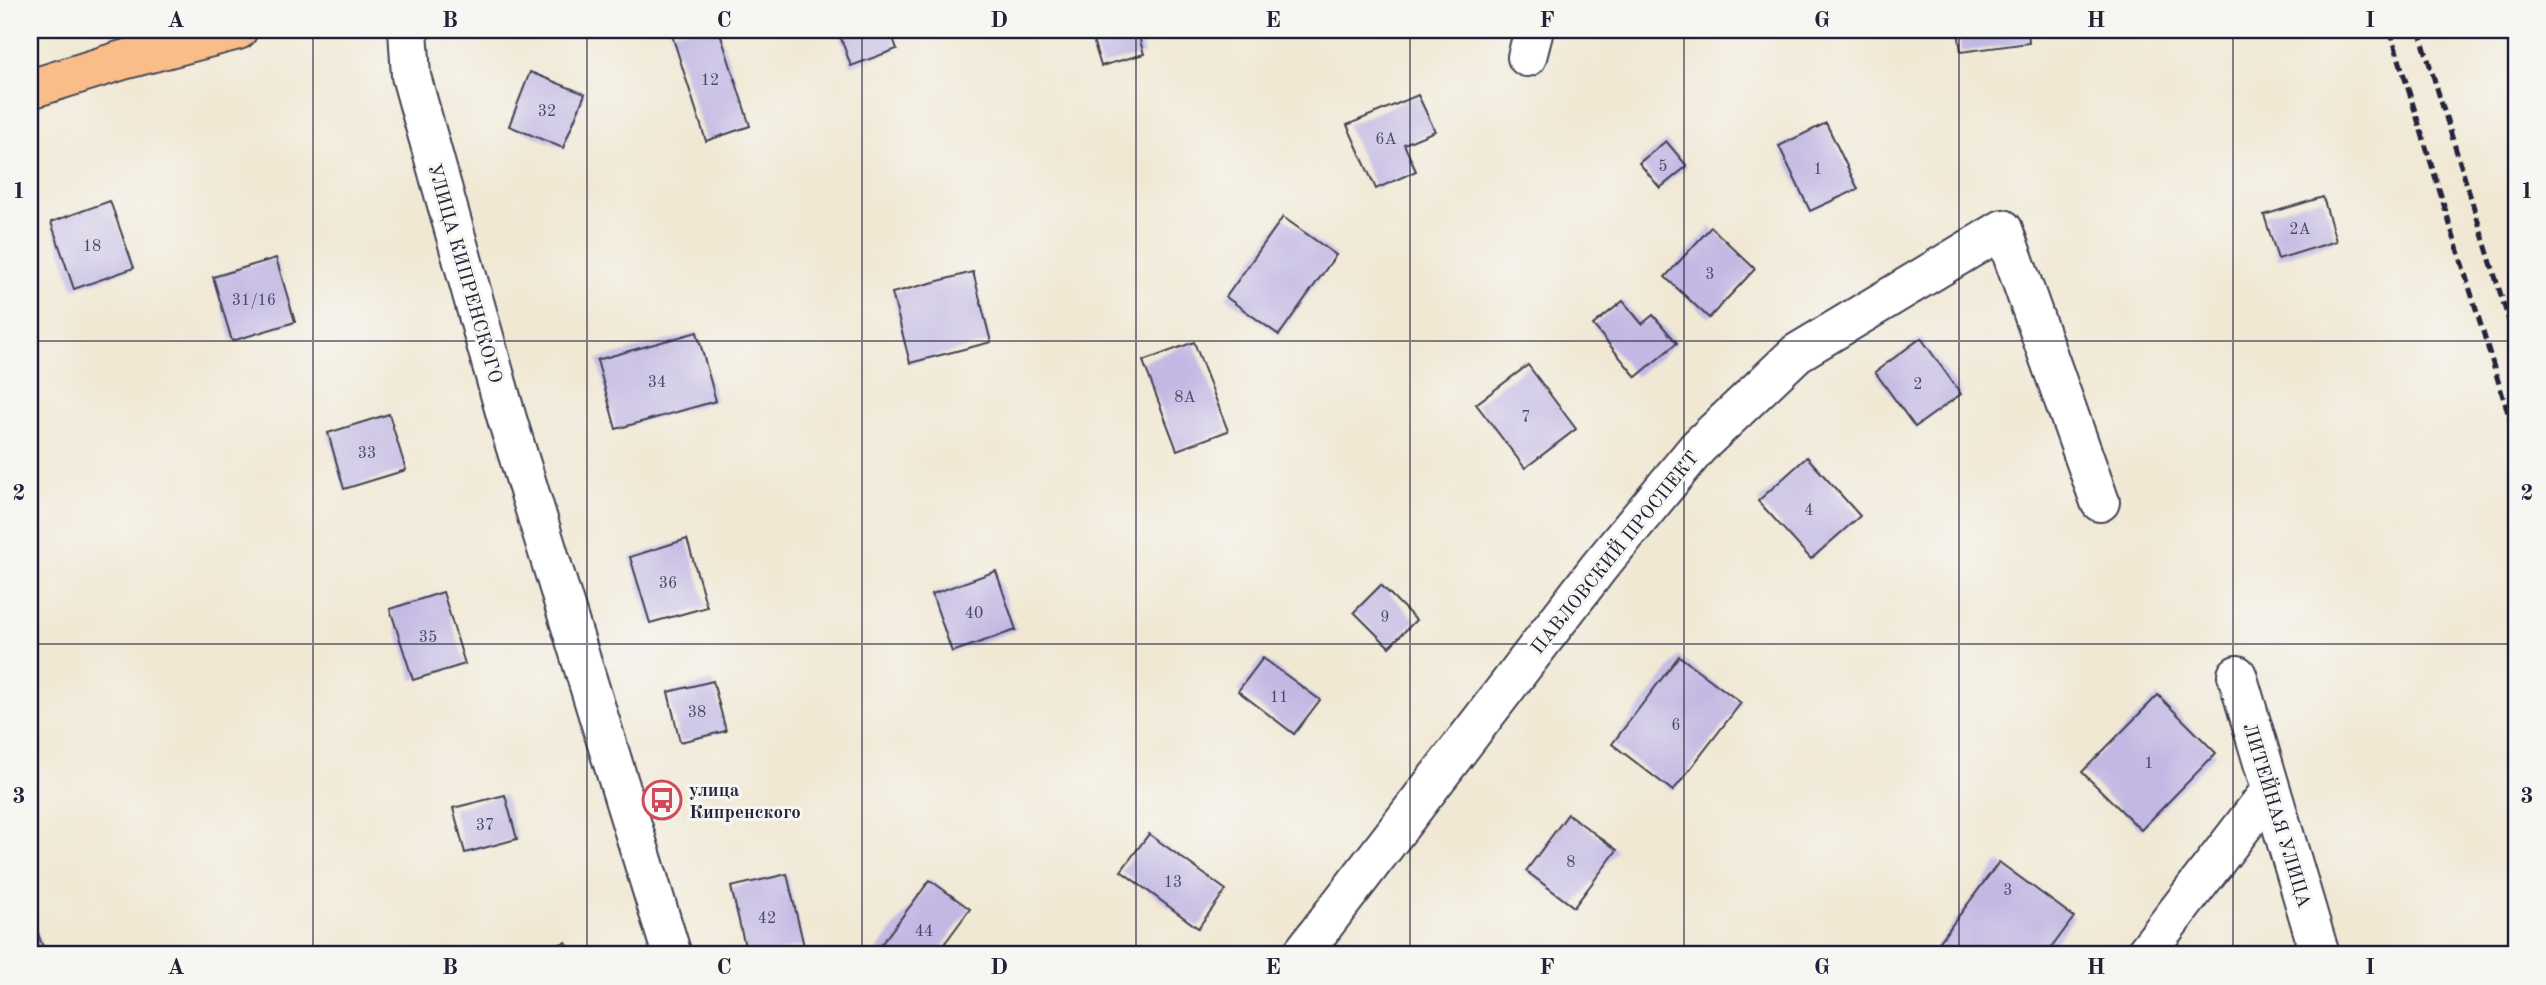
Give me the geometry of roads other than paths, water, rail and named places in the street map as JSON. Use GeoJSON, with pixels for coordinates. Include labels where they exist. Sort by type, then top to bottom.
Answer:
{"type":"FeatureCollection","features":[{"type":"Feature","properties":{"kind":"main road"},"geometry":{"type":"LineString","coordinates":[[30,89],[123,60],[238,30]]}},
{"type":"Feature","properties":{"kind":"street","name":"УЛИЦА КИПРЕНСКОГО"},"geometry":{"type":"LineString","coordinates":[[408,30],[411,76],[503,406],[672,955]]}},
{"type":"Feature","properties":{"kind":"street","name":"ПАВЛОВСКИЙ ПРОСПЕКТ"},"geometry":{"type":"LineString","coordinates":[[1301,955],[1599,567],[1698,447],[1797,353],[2003,229],[2099,502]]}},
{"type":"Feature","properties":{"kind":"street","name":"ЛИТЕЙНАЯ УЛИЦА"},"geometry":{"type":"LineString","coordinates":[[2236,675],[2320,955]]}},
{"type":"Feature","properties":{"kind":"street"},"geometry":{"type":"LineString","coordinates":[[2144,955],[2270,791]]}},
{"type":"Feature","properties":{"kind":"railway"},"geometry":{"type":"LineString","coordinates":[[2390,30],[2516,439]]}},
{"type":"Feature","properties":{"kind":"railway"},"geometry":{"type":"LineString","coordinates":[[2419,30],[2516,344]]}},
{"type":"Feature","properties":{"kind":"place","name":"улица Кипренского"},"geometry":{"type":"Point","coordinates":[662,800]}}]}
